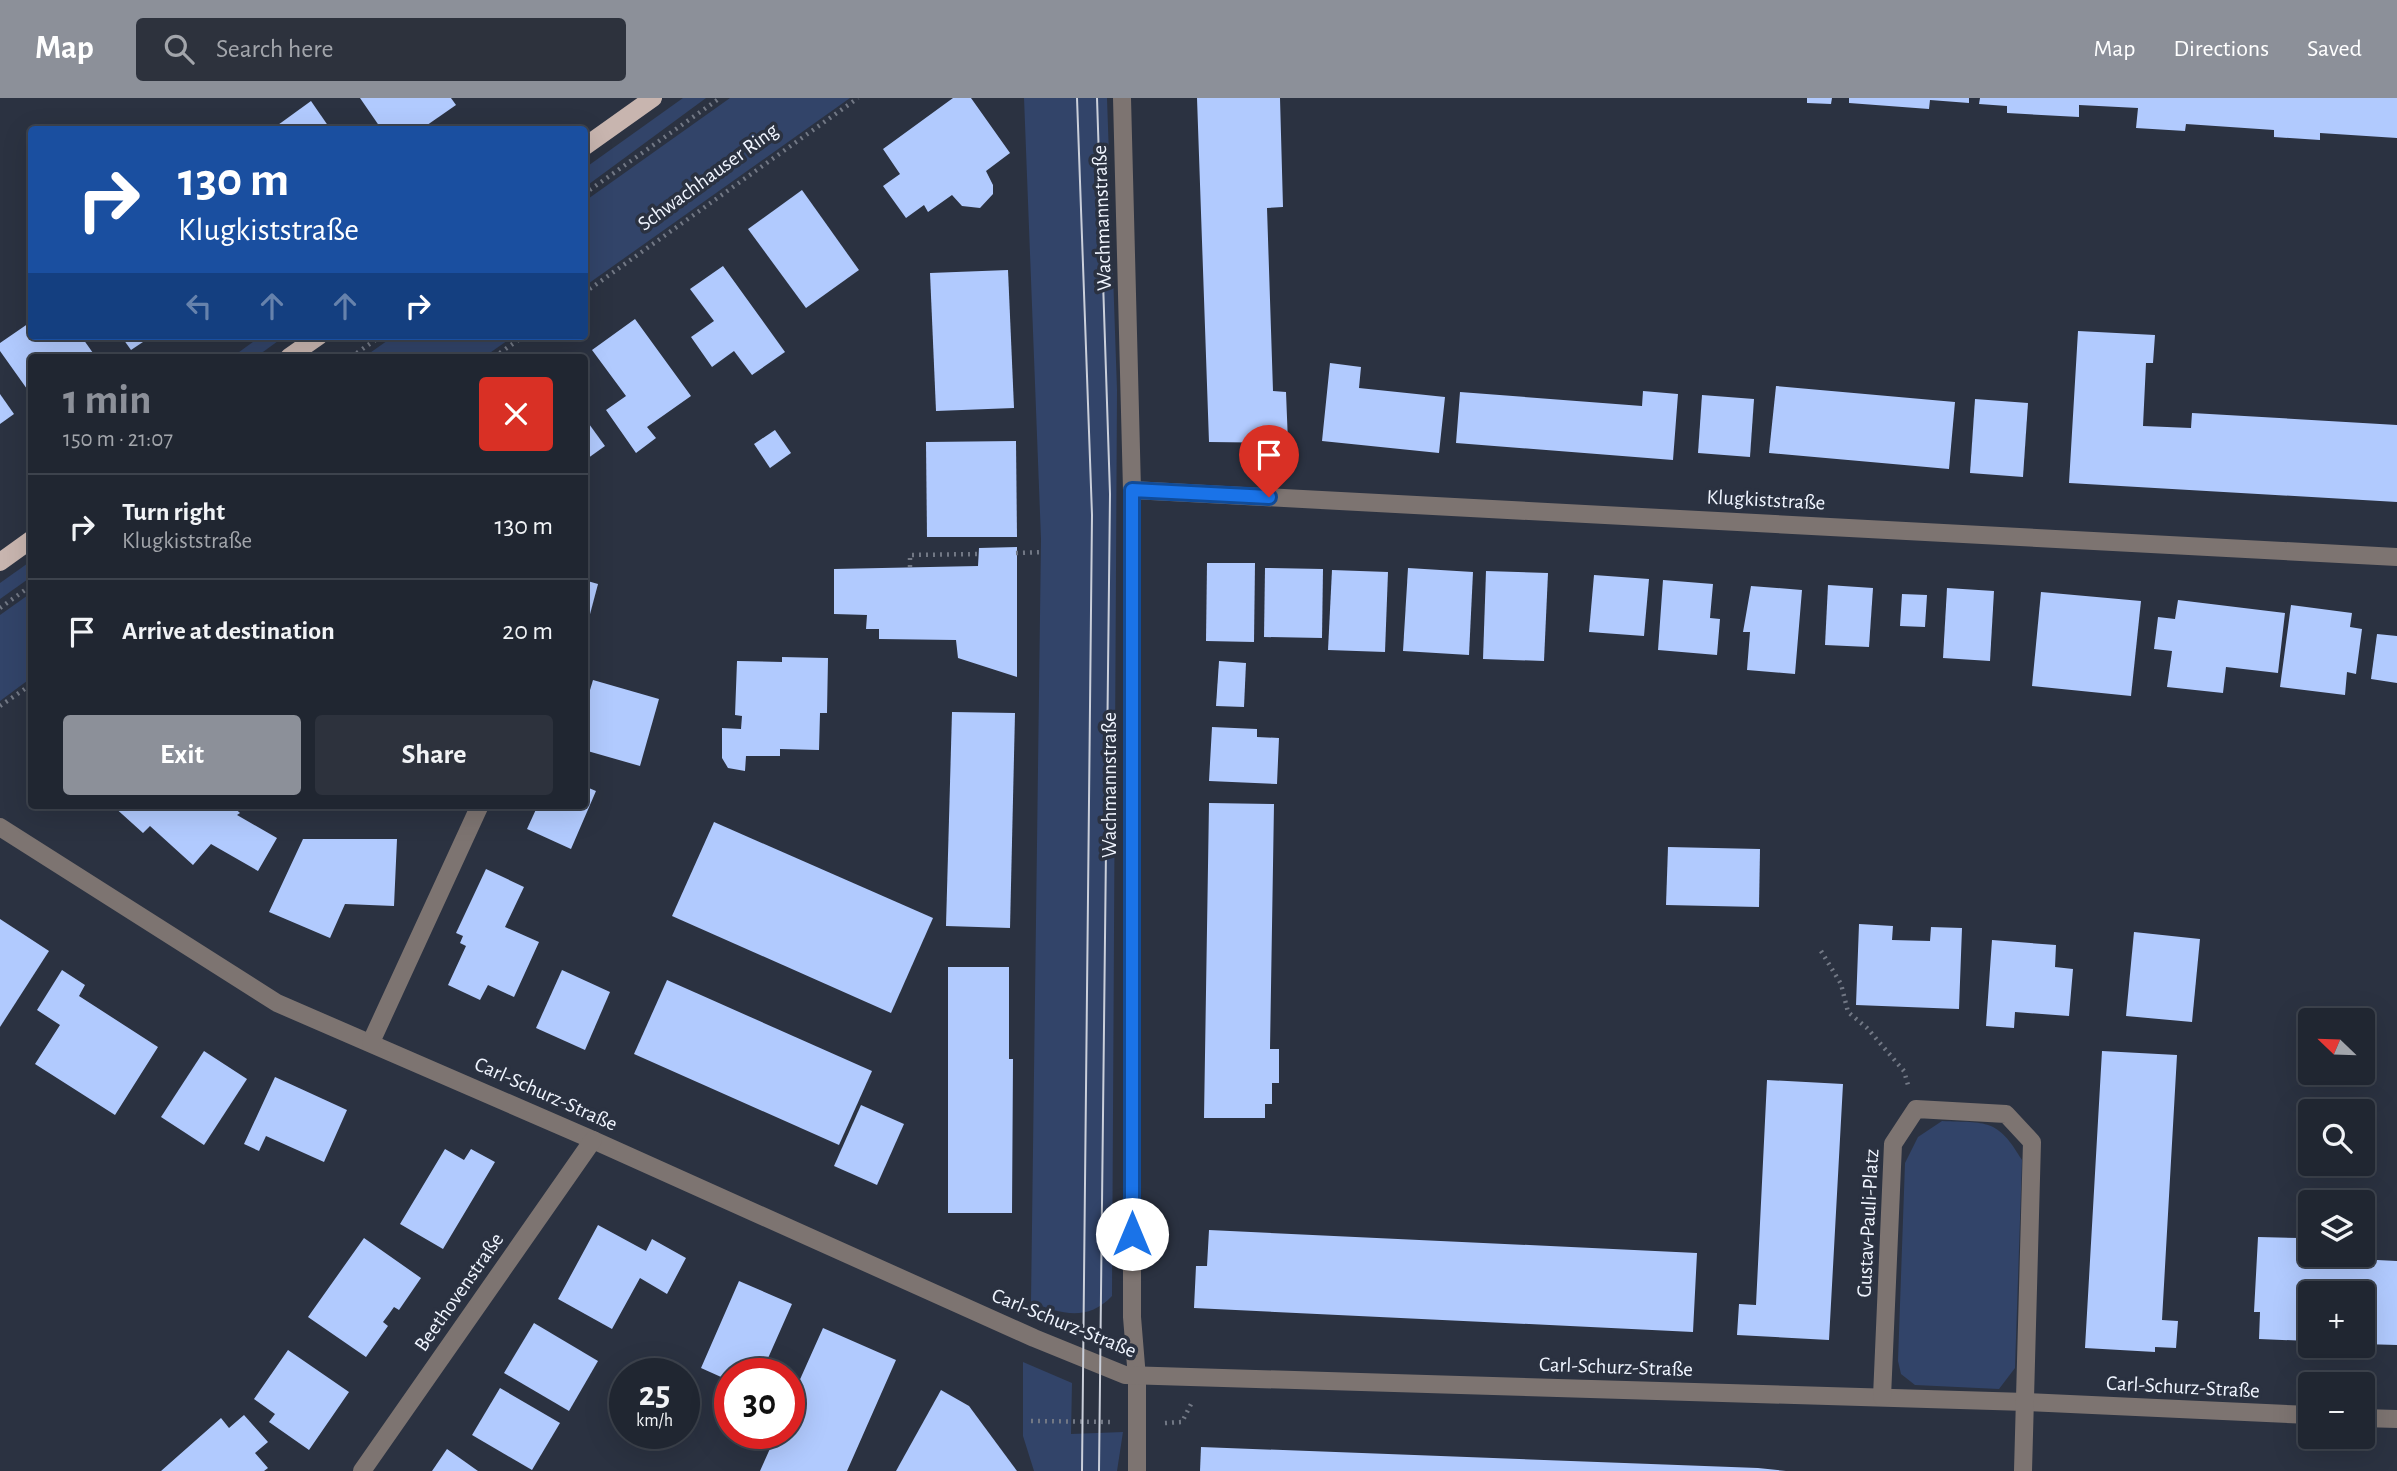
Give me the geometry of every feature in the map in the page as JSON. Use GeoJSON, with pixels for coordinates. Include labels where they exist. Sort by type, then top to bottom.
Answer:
{"type":"FeatureCollection","features":[{"type":"Feature","properties":{"kind":"main road"},"geometry":{"type":"LineString","coordinates":[[588,143],[653,98]]}},
{"type":"Feature","properties":{"kind":"main road"},"geometry":{"type":"LineString","coordinates":[[293,354],[313,340]]}},
{"type":"Feature","properties":{"kind":"main road"},"geometry":{"type":"LineString","coordinates":[[0,562],[28,542]]}},
{"type":"Feature","properties":{"kind":"street","name":"Wachmannstraße"},"geometry":{"type":"LineString","coordinates":[[1122,98],[1132,490],[1132,1317],[1137,1378],[1137,1471]]}},
{"type":"Feature","properties":{"kind":"street","name":"Klugkiststraße"},"geometry":{"type":"LineString","coordinates":[[1132,490],[2397,557]]}},
{"type":"Feature","properties":{"kind":"street"},"geometry":{"type":"LineString","coordinates":[[371,1042],[478,809]]}},
{"type":"Feature","properties":{"kind":"street","name":"Carl-Schurz-Straße"},"geometry":{"type":"LineString","coordinates":[[0,827],[277,1003],[593,1140],[1034,1338],[1137,1378],[1882,1397],[2298,1414]]}},
{"type":"Feature","properties":{"kind":"street"},"geometry":{"type":"LineString","coordinates":[[1916,1109],[2006,1114],[2032,1142],[2024,1471]]}},
{"type":"Feature","properties":{"kind":"street","name":"Gustav-Pauli-Platz"},"geometry":{"type":"LineString","coordinates":[[1882,1397],[1893,1144],[1916,1109]]}},
{"type":"Feature","properties":{"kind":"street","name":"Beethovenstraße"},"geometry":{"type":"LineString","coordinates":[[362,1471],[593,1140]]}},
{"type":"Feature","properties":{"kind":"street"},"geometry":{"type":"LineString","coordinates":[[2375,1418],[2397,1419]]}},
{"type":"Feature","properties":{"kind":"path"},"geometry":{"type":"LineString","coordinates":[[588,191],[720,98]]}},
{"type":"Feature","properties":{"kind":"path","name":"Schwachhauser Ring"},"geometry":{"type":"LineString","coordinates":[[588,290],[858,98]]}},
{"type":"Feature","properties":{"kind":"path"},"geometry":{"type":"LineString","coordinates":[[355,354],[375,340]]}},
{"type":"Feature","properties":{"kind":"path"},"geometry":{"type":"LineString","coordinates":[[498,354],[518,340]]}},
{"type":"Feature","properties":{"kind":"path"},"geometry":{"type":"LineString","coordinates":[[1016,553],[1043,552]]}},
{"type":"Feature","properties":{"kind":"path"},"geometry":{"type":"LineString","coordinates":[[910,567],[910,555],[979,554]]}},
{"type":"Feature","properties":{"kind":"path"},"geometry":{"type":"LineString","coordinates":[[0,608],[28,588]]}},
{"type":"Feature","properties":{"kind":"path"},"geometry":{"type":"LineString","coordinates":[[0,706],[28,687]]}},
{"type":"Feature","properties":{"kind":"path"},"geometry":{"type":"LineString","coordinates":[[1821,951],[1841,984],[1848,1012],[1867,1028],[1904,1071],[1916,1109]]}},
{"type":"Feature","properties":{"kind":"shaded area"},"geometry":{"type":"Polygon","coordinates":[[[683,98],[706,98],[588,185],[588,166],[683,98]]]}},
{"type":"Feature","properties":{"kind":"shaded area"},"geometry":{"type":"Polygon","coordinates":[[[730,98],[850,98],[588,284],[588,199],[730,98]]]}},
{"type":"Feature","properties":{"kind":"shaded area"},"geometry":{"type":"Polygon","coordinates":[[[1024,98],[1107,98],[1117,390],[1112,1296],[1093,1310],[1073,1313],[1053,1310],[1031,1302],[1041,539],[1024,98]]]}},
{"type":"Feature","properties":{"kind":"shaded area"},"geometry":{"type":"Polygon","coordinates":[[[256,340],[279,340],[260,354],[236,354],[256,340]]]}},
{"type":"Feature","properties":{"kind":"shaded area"},"geometry":{"type":"Polygon","coordinates":[[[388,340],[508,340],[488,354],[368,354],[388,340]]]}},
{"type":"Feature","properties":{"kind":"shaded area"},"geometry":{"type":"Polygon","coordinates":[[[28,563],[28,579],[0,599],[0,583],[28,563]]]}},
{"type":"Feature","properties":{"kind":"shaded area"},"geometry":{"type":"Polygon","coordinates":[[[28,595],[28,680],[0,701],[0,615],[28,595]]]}},
{"type":"Feature","properties":{"kind":"shaded area"},"geometry":{"type":"Polygon","coordinates":[[[1942,1121],[1990,1126],[2005,1136],[2022,1160],[2015,1368],[1999,1389],[1915,1385],[1901,1374],[1898,1361],[1905,1163],[1918,1137],[1942,1121]]]}},
{"type":"Feature","properties":{"kind":"shaded area"},"geometry":{"type":"Polygon","coordinates":[[[1023,1362],[1072,1383],[1071,1434],[1123,1432],[1117,1471],[1034,1471],[1023,1436],[1023,1362]]]}},
{"type":"Feature","properties":{"kind":"building"},"geometry":{"type":"Polygon","coordinates":[[[360,98],[451,98],[456,105],[426,126],[379,126],[360,98]]]}},
{"type":"Feature","properties":{"kind":"building"},"geometry":{"type":"Polygon","coordinates":[[[953,98],[971,98],[1010,153],[986,171],[993,185],[993,194],[980,208],[962,206],[952,195],[928,212],[924,205],[906,218],[883,186],[900,174],[883,149],[953,98]]]}},
{"type":"Feature","properties":{"kind":"building"},"geometry":{"type":"Polygon","coordinates":[[[1197,98],[1280,98],[1283,207],[1267,208],[1273,391],[1286,392],[1288,443],[1209,442],[1197,98]]]}},
{"type":"Feature","properties":{"kind":"building"},"geometry":{"type":"Polygon","coordinates":[[[1807,98],[1832,98],[1831,104],[1807,103],[1807,98]]]}},
{"type":"Feature","properties":{"kind":"building"},"geometry":{"type":"Polygon","coordinates":[[[1849,98],[1969,98],[1969,103],[1930,100],[1929,109],[1849,103],[1849,98]]]}},
{"type":"Feature","properties":{"kind":"building"},"geometry":{"type":"Polygon","coordinates":[[[1980,98],[2397,98],[2397,138],[2320,133],[2320,140],[2274,137],[2274,130],[2186,124],[2185,131],[2136,128],[2138,108],[2079,105],[2079,117],[2007,113],[2007,106],[1979,104],[1980,98]]]}},
{"type":"Feature","properties":{"kind":"building"},"geometry":{"type":"Polygon","coordinates":[[[311,101],[328,126],[277,126],[311,101]]]}},
{"type":"Feature","properties":{"kind":"building"},"geometry":{"type":"Polygon","coordinates":[[[802,190],[859,270],[806,308],[748,229],[802,190]]]}},
{"type":"Feature","properties":{"kind":"building"},"geometry":{"type":"Polygon","coordinates":[[[723,266],[785,352],[752,375],[734,351],[712,367],[691,337],[714,321],[690,289],[723,266]]]}},
{"type":"Feature","properties":{"kind":"building"},"geometry":{"type":"Polygon","coordinates":[[[1008,270],[1014,408],[936,411],[930,273],[1008,270]]]}},
{"type":"Feature","properties":{"kind":"building"},"geometry":{"type":"Polygon","coordinates":[[[635,319],[691,396],[647,427],[656,438],[636,453],[606,410],[626,396],[592,350],[635,319]]]}},
{"type":"Feature","properties":{"kind":"building"},"geometry":{"type":"Polygon","coordinates":[[[28,324],[28,340],[84,340],[93,353],[28,354],[28,390],[0,351],[0,343],[28,324]]]}},
{"type":"Feature","properties":{"kind":"building"},"geometry":{"type":"Polygon","coordinates":[[[2078,331],[2155,335],[2153,363],[2146,363],[2143,426],[2191,428],[2192,413],[2397,425],[2397,502],[2069,483],[2078,331]]]}},
{"type":"Feature","properties":{"kind":"building"},"geometry":{"type":"Polygon","coordinates":[[[124,340],[146,340],[131,350],[124,340]]]}},
{"type":"Feature","properties":{"kind":"building"},"geometry":{"type":"Polygon","coordinates":[[[1330,363],[1361,367],[1359,388],[1445,397],[1439,453],[1322,441],[1330,363]]]}},
{"type":"Feature","properties":{"kind":"building"},"geometry":{"type":"Polygon","coordinates":[[[1776,386],[1955,402],[1949,469],[1769,453],[1776,386]]]}},
{"type":"Feature","properties":{"kind":"building"},"geometry":{"type":"Polygon","coordinates":[[[1643,391],[1678,394],[1673,460],[1456,443],[1460,392],[1642,406],[1643,391]]]}},
{"type":"Feature","properties":{"kind":"building"},"geometry":{"type":"Polygon","coordinates":[[[0,394],[14,414],[0,424],[0,394]]]}},
{"type":"Feature","properties":{"kind":"building"},"geometry":{"type":"Polygon","coordinates":[[[1702,395],[1754,399],[1750,457],[1698,453],[1702,395]]]}},
{"type":"Feature","properties":{"kind":"building"},"geometry":{"type":"Polygon","coordinates":[[[1975,399],[2028,403],[2023,477],[1970,473],[1975,399]]]}},
{"type":"Feature","properties":{"kind":"building"},"geometry":{"type":"Polygon","coordinates":[[[588,423],[605,446],[588,458],[588,423]]]}},
{"type":"Feature","properties":{"kind":"building"},"geometry":{"type":"Polygon","coordinates":[[[775,430],[791,453],[770,468],[754,444],[775,430]]]}},
{"type":"Feature","properties":{"kind":"building"},"geometry":{"type":"Polygon","coordinates":[[[1016,441],[1017,537],[927,537],[926,442],[1016,441]]]}},
{"type":"Feature","properties":{"kind":"building"},"geometry":{"type":"Polygon","coordinates":[[[1017,547],[1017,677],[958,658],[956,640],[879,639],[879,629],[866,629],[867,615],[834,614],[834,569],[978,566],[979,548],[1017,547]]]}},
{"type":"Feature","properties":{"kind":"building"},"geometry":{"type":"Polygon","coordinates":[[[1207,563],[1255,563],[1254,642],[1206,641],[1207,563]]]}},
{"type":"Feature","properties":{"kind":"building"},"geometry":{"type":"Polygon","coordinates":[[[1265,568],[1323,569],[1322,638],[1264,637],[1265,568]]]}},
{"type":"Feature","properties":{"kind":"building"},"geometry":{"type":"Polygon","coordinates":[[[1408,568],[1473,572],[1469,655],[1403,651],[1408,568]]]}},
{"type":"Feature","properties":{"kind":"building"},"geometry":{"type":"Polygon","coordinates":[[[1332,570],[1388,572],[1385,652],[1328,650],[1332,570]]]}},
{"type":"Feature","properties":{"kind":"building"},"geometry":{"type":"Polygon","coordinates":[[[1486,571],[1548,573],[1544,661],[1483,659],[1486,571]]]}},
{"type":"Feature","properties":{"kind":"building"},"geometry":{"type":"Polygon","coordinates":[[[1594,575],[1649,579],[1644,636],[1589,632],[1594,575]]]}},
{"type":"Feature","properties":{"kind":"building"},"geometry":{"type":"Polygon","coordinates":[[[1663,580],[1713,584],[1710,618],[1720,619],[1717,655],[1658,650],[1663,580]]]}},
{"type":"Feature","properties":{"kind":"building"},"geometry":{"type":"Polygon","coordinates":[[[588,581],[598,584],[588,622],[588,581]]]}},
{"type":"Feature","properties":{"kind":"building"},"geometry":{"type":"Polygon","coordinates":[[[1828,585],[1873,588],[1869,647],[1825,645],[1828,585]]]}},
{"type":"Feature","properties":{"kind":"building"},"geometry":{"type":"Polygon","coordinates":[[[1751,586],[1802,590],[1795,674],[1747,670],[1750,632],[1743,632],[1751,586]]]}},
{"type":"Feature","properties":{"kind":"building"},"geometry":{"type":"Polygon","coordinates":[[[1947,588],[1994,591],[1990,661],[1943,658],[1947,588]]]}},
{"type":"Feature","properties":{"kind":"building"},"geometry":{"type":"Polygon","coordinates":[[[2041,592],[2141,601],[2131,696],[2032,686],[2041,592]]]}},
{"type":"Feature","properties":{"kind":"building"},"geometry":{"type":"Polygon","coordinates":[[[1902,594],[1927,595],[1925,627],[1900,626],[1902,594]]]}},
{"type":"Feature","properties":{"kind":"building"},"geometry":{"type":"Polygon","coordinates":[[[2178,600],[2285,613],[2278,673],[2226,667],[2223,693],[2167,687],[2172,651],[2154,649],[2158,617],[2175,619],[2178,600]]]}},
{"type":"Feature","properties":{"kind":"building"},"geometry":{"type":"Polygon","coordinates":[[[2291,605],[2352,613],[2350,627],[2362,629],[2356,674],[2347,672],[2345,695],[2280,687],[2291,605]]]}},
{"type":"Feature","properties":{"kind":"building"},"geometry":{"type":"Polygon","coordinates":[[[2377,634],[2397,636],[2397,683],[2371,679],[2377,634]]]}},
{"type":"Feature","properties":{"kind":"building"},"geometry":{"type":"Polygon","coordinates":[[[782,657],[828,658],[827,713],[820,713],[819,750],[780,749],[780,756],[746,756],[745,771],[728,768],[722,758],[722,728],[741,729],[742,716],[735,715],[737,661],[782,662],[782,657]]]}},
{"type":"Feature","properties":{"kind":"building"},"geometry":{"type":"Polygon","coordinates":[[[1219,661],[1246,663],[1244,707],[1216,706],[1219,661]]]}},
{"type":"Feature","properties":{"kind":"building"},"geometry":{"type":"Polygon","coordinates":[[[593,680],[659,699],[640,766],[588,751],[588,697],[593,680]]]}},
{"type":"Feature","properties":{"kind":"building"},"geometry":{"type":"Polygon","coordinates":[[[952,712],[1015,713],[1010,928],[946,926],[952,712]]]}},
{"type":"Feature","properties":{"kind":"building"},"geometry":{"type":"Polygon","coordinates":[[[1212,727],[1257,729],[1257,737],[1279,738],[1277,784],[1209,781],[1212,727]]]}},
{"type":"Feature","properties":{"kind":"building"},"geometry":{"type":"Polygon","coordinates":[[[588,788],[596,791],[571,849],[527,829],[536,809],[588,809],[588,788]]]}},
{"type":"Feature","properties":{"kind":"building"},"geometry":{"type":"Polygon","coordinates":[[[1209,803],[1274,804],[1270,1049],[1279,1049],[1279,1083],[1272,1083],[1272,1104],[1265,1104],[1265,1118],[1204,1118],[1209,803]]]}},
{"type":"Feature","properties":{"kind":"building"},"geometry":{"type":"Polygon","coordinates":[[[116,809],[236,809],[240,813],[237,815],[277,838],[258,871],[211,844],[193,865],[150,826],[143,833],[116,809]]]}},
{"type":"Feature","properties":{"kind":"building"},"geometry":{"type":"Polygon","coordinates":[[[714,822],[933,918],[891,1013],[672,916],[714,822]]]}},
{"type":"Feature","properties":{"kind":"building"},"geometry":{"type":"Polygon","coordinates":[[[303,839],[397,839],[394,906],[345,904],[330,938],[269,912],[303,839]]]}},
{"type":"Feature","properties":{"kind":"building"},"geometry":{"type":"Polygon","coordinates":[[[1668,847],[1760,849],[1759,907],[1666,905],[1668,847]]]}},
{"type":"Feature","properties":{"kind":"building"},"geometry":{"type":"Polygon","coordinates":[[[486,869],[524,887],[505,927],[539,942],[514,997],[488,985],[480,1000],[448,985],[466,946],[460,943],[463,936],[456,933],[486,869]]]}},
{"type":"Feature","properties":{"kind":"building"},"geometry":{"type":"Polygon","coordinates":[[[0,919],[49,951],[0,1027],[0,919]]]}},
{"type":"Feature","properties":{"kind":"building"},"geometry":{"type":"Polygon","coordinates":[[[1859,924],[1893,926],[1892,940],[1930,941],[1931,927],[1962,928],[1959,1009],[1856,1005],[1859,924]]]}},
{"type":"Feature","properties":{"kind":"building"},"geometry":{"type":"Polygon","coordinates":[[[2134,932],[2200,939],[2192,1022],[2126,1016],[2134,932]]]}},
{"type":"Feature","properties":{"kind":"building"},"geometry":{"type":"Polygon","coordinates":[[[1992,940],[2056,945],[2055,967],[2073,969],[2069,1016],[2015,1012],[2014,1028],[1986,1026],[1992,940]]]}},
{"type":"Feature","properties":{"kind":"building"},"geometry":{"type":"Polygon","coordinates":[[[948,967],[1009,967],[1009,1059],[1013,1059],[1012,1213],[948,1213],[948,967]]]}},
{"type":"Feature","properties":{"kind":"building"},"geometry":{"type":"Polygon","coordinates":[[[62,970],[85,985],[79,996],[158,1047],[115,1115],[35,1064],[60,1025],[37,1010],[62,970]]]}},
{"type":"Feature","properties":{"kind":"building"},"geometry":{"type":"Polygon","coordinates":[[[562,970],[610,992],[585,1050],[536,1028],[562,970]]]}},
{"type":"Feature","properties":{"kind":"building"},"geometry":{"type":"Polygon","coordinates":[[[667,980],[872,1071],[839,1145],[634,1054],[667,980]]]}},
{"type":"Feature","properties":{"kind":"building"},"geometry":{"type":"Polygon","coordinates":[[[204,1051],[247,1079],[204,1145],[161,1117],[204,1051]]]}},
{"type":"Feature","properties":{"kind":"building"},"geometry":{"type":"Polygon","coordinates":[[[2102,1051],[2177,1055],[2162,1320],[2178,1321],[2176,1348],[2155,1347],[2155,1352],[2085,1348],[2102,1051]]]}},
{"type":"Feature","properties":{"kind":"building"},"geometry":{"type":"Polygon","coordinates":[[[275,1077],[347,1110],[324,1162],[266,1136],[259,1151],[244,1144],[275,1077]]]}},
{"type":"Feature","properties":{"kind":"building"},"geometry":{"type":"Polygon","coordinates":[[[1767,1080],[1843,1084],[1829,1340],[1737,1335],[1739,1304],[1756,1305],[1767,1080]]]}},
{"type":"Feature","properties":{"kind":"building"},"geometry":{"type":"Polygon","coordinates":[[[861,1105],[904,1124],[877,1185],[834,1166],[861,1105]]]}},
{"type":"Feature","properties":{"kind":"building"},"geometry":{"type":"Polygon","coordinates":[[[445,1149],[464,1160],[471,1149],[495,1162],[443,1249],[400,1224],[445,1149]]]}},
{"type":"Feature","properties":{"kind":"building"},"geometry":{"type":"Polygon","coordinates":[[[598,1225],[646,1251],[652,1239],[686,1258],[667,1294],[640,1278],[612,1329],[558,1299],[598,1225]]]}},
{"type":"Feature","properties":{"kind":"building"},"geometry":{"type":"Polygon","coordinates":[[[1209,1230],[1697,1253],[1693,1332],[1194,1308],[1196,1266],[1207,1266],[1209,1230]]]}},
{"type":"Feature","properties":{"kind":"building"},"geometry":{"type":"Polygon","coordinates":[[[2258,1237],[2298,1238],[2298,1267],[2375,1267],[2375,1260],[2397,1261],[2397,1345],[2375,1344],[2375,1281],[2298,1281],[2298,1341],[2259,1339],[2260,1312],[2254,1312],[2258,1237]]]}},
{"type":"Feature","properties":{"kind":"building"},"geometry":{"type":"Polygon","coordinates":[[[364,1238],[421,1278],[399,1310],[394,1307],[383,1322],[388,1326],[366,1357],[308,1317],[364,1238]]]}},
{"type":"Feature","properties":{"kind":"building"},"geometry":{"type":"Polygon","coordinates":[[[739,1281],[792,1304],[768,1358],[714,1358],[714,1374],[701,1368],[739,1281]]]}},
{"type":"Feature","properties":{"kind":"building"},"geometry":{"type":"Polygon","coordinates":[[[534,1323],[598,1361],[569,1411],[504,1373],[534,1323]]]}},
{"type":"Feature","properties":{"kind":"building"},"geometry":{"type":"Polygon","coordinates":[[[823,1328],[896,1360],[847,1471],[760,1471],[770,1449],[805,1449],[805,1368],[823,1328]]]}},
{"type":"Feature","properties":{"kind":"building"},"geometry":{"type":"Polygon","coordinates":[[[288,1350],[349,1392],[309,1450],[269,1422],[275,1414],[254,1399],[288,1350]]]}},
{"type":"Feature","properties":{"kind":"building"},"geometry":{"type":"Polygon","coordinates":[[[500,1388],[560,1423],[532,1470],[472,1435],[500,1388]]]}},
{"type":"Feature","properties":{"kind":"building"},"geometry":{"type":"Polygon","coordinates":[[[941,1390],[969,1406],[1017,1471],[896,1471],[941,1390]]]}},
{"type":"Feature","properties":{"kind":"building"},"geometry":{"type":"Polygon","coordinates":[[[244,1415],[268,1442],[255,1453],[268,1468],[264,1471],[161,1471],[221,1418],[229,1428],[244,1415]]]}},
{"type":"Feature","properties":{"kind":"building"},"geometry":{"type":"Polygon","coordinates":[[[1201,1447],[1758,1468],[1786,1471],[1200,1471],[1201,1447]]]}},
{"type":"Feature","properties":{"kind":"building"},"geometry":{"type":"Polygon","coordinates":[[[447,1449],[478,1471],[432,1471],[447,1449]]]}},
{"type":"Feature","properties":{"kind":"tram line"},"geometry":{"type":"LineString","coordinates":[[1077,98],[1092,515],[1082,1471]]}},
{"type":"Feature","properties":{"kind":"tram line"},"geometry":{"type":"LineString","coordinates":[[1097,98],[1110,494],[1099,1471]]}},
{"type":"Feature","properties":{"kind":"route"},"geometry":{"type":"LineString","coordinates":[[1132,1234],[1132,490],[1269,497]]}}]}
